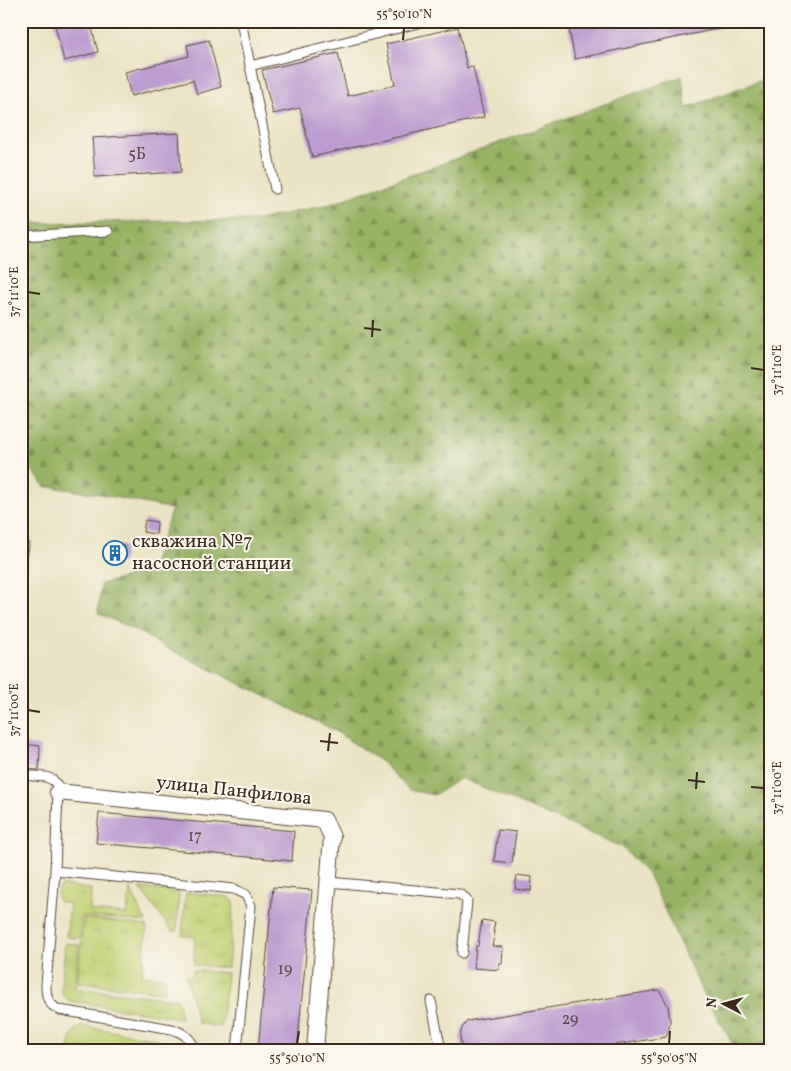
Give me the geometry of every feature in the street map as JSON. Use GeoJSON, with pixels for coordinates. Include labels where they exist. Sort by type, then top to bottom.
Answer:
{"type":"FeatureCollection","features":[{"type":"Feature","properties":{"kind":"street","name":"улица Панфилова"},"geometry":{"type":"LineString","coordinates":[[58,792],[324,820],[332,837],[316,1050]]}},
{"type":"Feature","properties":{"kind":"lane"},"geometry":{"type":"LineString","coordinates":[[241,21],[275,189]]}},
{"type":"Feature","properties":{"kind":"lane"},"geometry":{"type":"LineString","coordinates":[[250,66],[426,21]]}},
{"type":"Feature","properties":{"kind":"lane"},"geometry":{"type":"LineString","coordinates":[[21,236],[108,231]]}},
{"type":"Feature","properties":{"kind":"lane"},"geometry":{"type":"LineString","coordinates":[[21,533],[24,545],[21,571]]}},
{"type":"Feature","properties":{"kind":"lane"},"geometry":{"type":"LineString","coordinates":[[21,775],[46,777],[54,780],[58,792],[55,871],[46,985],[47,999],[54,1008],[60,1010],[172,1029],[188,1037],[196,1050]]}},
{"type":"Feature","properties":{"kind":"lane"},"geometry":{"type":"LineString","coordinates":[[55,871],[234,889],[246,896],[251,906],[237,1050]]}},
{"type":"Feature","properties":{"kind":"lane"},"geometry":{"type":"LineString","coordinates":[[329,882],[464,896],[467,901],[462,953]]}},
{"type":"Feature","properties":{"kind":"lane"},"geometry":{"type":"LineString","coordinates":[[431,1000],[441,1050]]}},
{"type":"Feature","properties":{"kind":"green space"},"geometry":{"type":"Polygon","coordinates":[[[682,76],[686,108],[770,77],[770,1043],[737,1050],[701,989],[649,876],[622,847],[461,778],[434,795],[409,790],[382,762],[332,729],[98,613],[101,584],[151,571],[172,509],[100,494],[44,486],[21,454],[21,223],[257,220],[331,204],[682,76]]]}},
{"type":"Feature","properties":{"kind":"green space"},"geometry":{"type":"Polygon","coordinates":[[[62,885],[91,889],[90,911],[127,914],[130,888],[146,922],[82,916],[80,938],[66,937],[70,904],[59,902],[58,900],[58,891],[62,885]]]}},
{"type":"Feature","properties":{"kind":"green space"},"geometry":{"type":"Polygon","coordinates":[[[140,888],[179,892],[177,931],[172,931],[140,888]]]}},
{"type":"Feature","properties":{"kind":"green space"},"geometry":{"type":"Polygon","coordinates":[[[186,892],[229,897],[234,902],[228,968],[194,965],[195,937],[182,935],[186,892]]]}},
{"type":"Feature","properties":{"kind":"green space"},"geometry":{"type":"Polygon","coordinates":[[[84,918],[147,926],[142,975],[166,978],[164,992],[77,982],[84,918]]]}},
{"type":"Feature","properties":{"kind":"green space"},"geometry":{"type":"Polygon","coordinates":[[[65,943],[79,945],[75,988],[177,999],[181,1018],[69,1001],[61,988],[65,943]]]}},
{"type":"Feature","properties":{"kind":"green space"},"geometry":{"type":"Polygon","coordinates":[[[193,970],[227,973],[221,1027],[198,1023],[186,976],[193,976],[193,970]]]}},
{"type":"Feature","properties":{"kind":"green space"},"geometry":{"type":"Polygon","coordinates":[[[82,1026],[157,1039],[163,1043],[164,1050],[69,1050],[71,1038],[78,1028],[82,1026]]]}},
{"type":"Feature","properties":{"kind":"building"},"geometry":{"type":"Polygon","coordinates":[[[54,21],[90,21],[98,52],[64,61],[54,21]]]}},
{"type":"Feature","properties":{"kind":"building"},"geometry":{"type":"Polygon","coordinates":[[[567,21],[726,21],[726,27],[575,59],[567,21]]]}},
{"type":"Feature","properties":{"kind":"building"},"geometry":{"type":"Polygon","coordinates":[[[458,27],[467,68],[473,67],[484,117],[312,157],[300,108],[273,114],[262,70],[338,53],[348,96],[395,85],[386,44],[458,27]]]}},
{"type":"Feature","properties":{"kind":"building"},"geometry":{"type":"Polygon","coordinates":[[[209,40],[221,87],[197,94],[193,80],[131,96],[125,72],[189,56],[187,45],[209,40]]]}},
{"type":"Feature","properties":{"kind":"building"},"geometry":{"type":"Polygon","coordinates":[[[179,133],[181,172],[95,177],[92,138],[179,133]]]}},
{"type":"Feature","properties":{"kind":"building"},"geometry":{"type":"Polygon","coordinates":[[[145,520],[157,522],[156,534],[143,532],[145,520]]]}},
{"type":"Feature","properties":{"kind":"building","name":"скважина №7 насосной станции"},"geometry":{"type":"Polygon","coordinates":[[[107,544],[125,546],[123,562],[105,560],[107,544]]]}},
{"type":"Feature","properties":{"kind":"building"},"geometry":{"type":"Polygon","coordinates":[[[22,744],[40,746],[39,770],[21,769],[22,744]]]}},
{"type":"Feature","properties":{"kind":"building"},"geometry":{"type":"Polygon","coordinates":[[[99,813],[294,831],[292,861],[96,843],[99,813]]]}},
{"type":"Feature","properties":{"kind":"building"},"geometry":{"type":"Polygon","coordinates":[[[498,830],[516,832],[512,863],[494,861],[498,830]]]}},
{"type":"Feature","properties":{"kind":"building"},"geometry":{"type":"Polygon","coordinates":[[[517,875],[532,877],[531,891],[515,889],[517,875]]]}},
{"type":"Feature","properties":{"kind":"building"},"geometry":{"type":"Polygon","coordinates":[[[273,887],[312,890],[297,1050],[258,1050],[273,887]]]}},
{"type":"Feature","properties":{"kind":"building"},"geometry":{"type":"Polygon","coordinates":[[[482,920],[495,922],[492,946],[503,947],[502,964],[499,963],[499,970],[474,968],[476,946],[478,946],[482,920]]]}},
{"type":"Feature","properties":{"kind":"building"},"geometry":{"type":"Polygon","coordinates":[[[659,990],[668,1006],[670,1020],[666,1037],[582,1050],[462,1050],[460,1037],[462,1028],[467,1021],[659,990]]]}},
{"type":"Feature","properties":{"kind":"place","name":"скважина №7 насосной станции"},"geometry":{"type":"Point","coordinates":[115,553]}}]}
